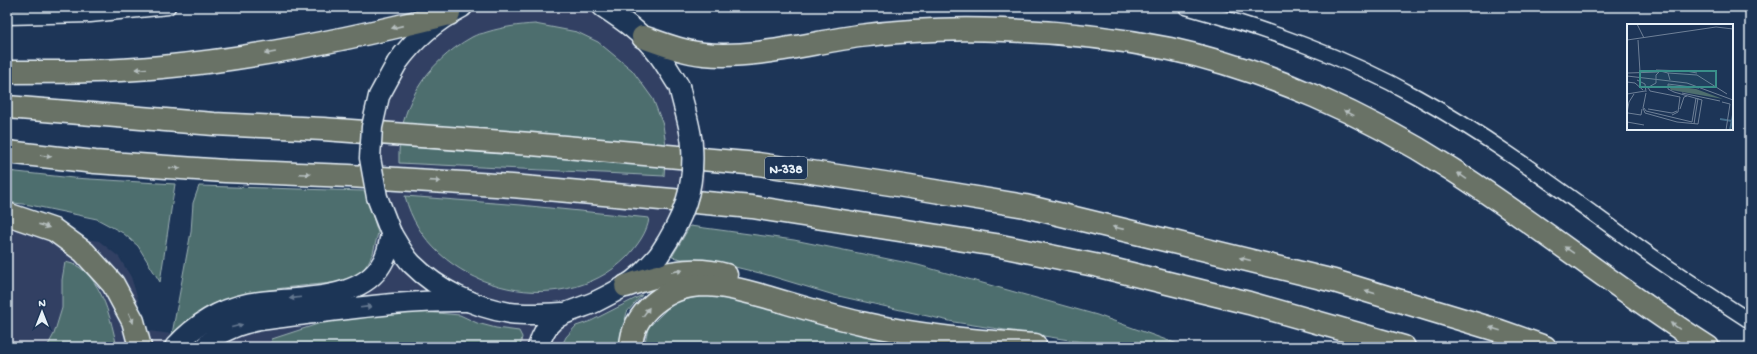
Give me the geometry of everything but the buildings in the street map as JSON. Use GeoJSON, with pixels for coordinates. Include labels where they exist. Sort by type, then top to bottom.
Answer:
{"type":"FeatureCollection","features":[{"type":"Feature","properties":{"kind":"highway"},"geometry":{"type":"LineString","coordinates":[[7,72],[93,72],[162,68],[231,60],[323,44],[456,10]]}},
{"type":"Feature","properties":{"kind":"highway"},"geometry":{"type":"LineString","coordinates":[[643,37],[676,49],[704,54],[740,55],[861,36],[956,29],[1004,30],[1089,36],[1170,50],[1228,65],[1311,95],[1392,133],[1450,168],[1496,199],[1708,347]]}},
{"type":"Feature","properties":{"kind":"highway","name":"N-338"},"geometry":{"type":"LineString","coordinates":[[7,107],[214,124],[323,129],[531,144],[742,162],[904,186],[1025,206],[1319,277],[1500,331],[1545,347]]}},
{"type":"Feature","properties":{"kind":"highway"},"geometry":{"type":"LineString","coordinates":[[7,152],[95,162],[225,171],[349,176],[512,186],[752,207],[996,245],[1099,266],[1249,303],[1404,347]]}},
{"type":"Feature","properties":{"kind":"highway"},"geometry":{"type":"LineString","coordinates":[[7,214],[54,230],[84,252],[114,284],[133,321],[140,347]]}},
{"type":"Feature","properties":{"kind":"highway"},"geometry":{"type":"LineString","coordinates":[[626,286],[662,274],[686,270],[712,271],[846,309],[946,332],[1042,346]]}},
{"type":"Feature","properties":{"kind":"highway"},"geometry":{"type":"LineString","coordinates":[[631,347],[631,340],[638,322],[651,304],[670,292],[700,285],[731,288],[869,324],[977,341],[1042,346]]}},
{"type":"Feature","properties":{"kind":"street"},"geometry":{"type":"LineString","coordinates":[[7,16],[90,14],[168,7]]}},
{"type":"Feature","properties":{"kind":"street"},"geometry":{"type":"LineString","coordinates":[[456,10],[410,45],[397,63],[379,96],[372,126],[370,158],[377,197],[391,233],[411,263],[436,284],[469,301],[510,313],[562,313],[595,302],[626,286],[644,272],[675,230],[686,204],[692,174],[692,145],[678,86],[659,54],[643,37],[629,24],[603,7]]}},
{"type":"Feature","properties":{"kind":"street"},"geometry":{"type":"LineString","coordinates":[[1186,7],[1242,22],[1300,42],[1348,62],[1416,96],[1488,139],[1651,256],[1750,321]]}},
{"type":"Feature","properties":{"kind":"street"},"geometry":{"type":"LineString","coordinates":[[175,347],[189,332],[216,314],[247,304],[334,294],[365,283],[379,268],[388,252],[391,233]]}},
{"type":"Feature","properties":{"kind":"street"},"geometry":{"type":"LineString","coordinates":[[205,347],[218,335],[233,327],[270,319],[389,304],[442,300],[469,301]]}},
{"type":"Feature","properties":{"kind":"street"},"geometry":{"type":"LineString","coordinates":[[538,347],[542,336],[552,321],[562,313]]}},
{"type":"Feature","properties":{"kind":"shaded area"},"geometry":{"type":"Polygon","coordinates":[[[448,7],[612,7],[690,93],[697,110],[705,144],[704,192],[690,226],[672,257],[642,295],[591,321],[576,326],[566,337],[561,347],[7,347],[7,227],[99,241],[119,257],[131,277],[138,299],[141,330],[172,334],[188,319],[207,307],[229,298],[274,289],[376,239],[378,233],[365,191],[360,160],[359,137],[363,111],[373,81],[393,54],[448,7]]]}},
{"type":"Feature","properties":{"kind":"green space"},"geometry":{"type":"Polygon","coordinates":[[[535,24],[577,32],[598,42],[632,70],[653,99],[663,125],[666,145],[664,176],[399,163],[403,124],[409,106],[417,89],[440,60],[455,48],[476,35],[493,30],[535,24]]]}},
{"type":"Feature","properties":{"kind":"green space"},"geometry":{"type":"Polygon","coordinates":[[[7,171],[73,178],[175,184],[160,282],[138,246],[123,233],[97,219],[30,205],[7,202],[7,171]]]}},
{"type":"Feature","properties":{"kind":"green space"},"geometry":{"type":"Polygon","coordinates":[[[199,186],[365,191],[378,233],[373,253],[360,274],[352,281],[260,291],[224,300],[199,312],[172,334],[191,232],[193,203],[199,186]]]}},
{"type":"Feature","properties":{"kind":"green space"},"geometry":{"type":"Polygon","coordinates":[[[405,196],[520,205],[649,218],[644,234],[627,257],[599,277],[567,289],[533,291],[500,286],[468,273],[440,254],[418,228],[405,196]]]}},
{"type":"Feature","properties":{"kind":"green space"},"geometry":{"type":"Polygon","coordinates":[[[690,226],[794,240],[918,265],[1097,315],[1186,347],[1114,347],[954,322],[834,295],[764,274],[706,260],[672,257],[690,226]]]}},
{"type":"Feature","properties":{"kind":"green space"},"geometry":{"type":"Polygon","coordinates":[[[65,262],[79,267],[94,282],[109,314],[117,347],[47,347],[54,334],[62,308],[62,280],[65,262]]]}},
{"type":"Feature","properties":{"kind":"green space"},"geometry":{"type":"Polygon","coordinates":[[[642,295],[627,312],[618,347],[561,347],[566,337],[576,326],[591,321],[642,295]]]}},
{"type":"Feature","properties":{"kind":"green space"},"geometry":{"type":"Polygon","coordinates":[[[697,297],[732,297],[903,341],[934,347],[644,347],[648,328],[667,309],[679,301],[697,297]]]}},
{"type":"Feature","properties":{"kind":"green space"},"geometry":{"type":"Polygon","coordinates":[[[425,312],[460,315],[477,323],[496,328],[519,331],[522,337],[520,347],[270,347],[272,339],[324,322],[394,313],[425,312]]]}}]}
